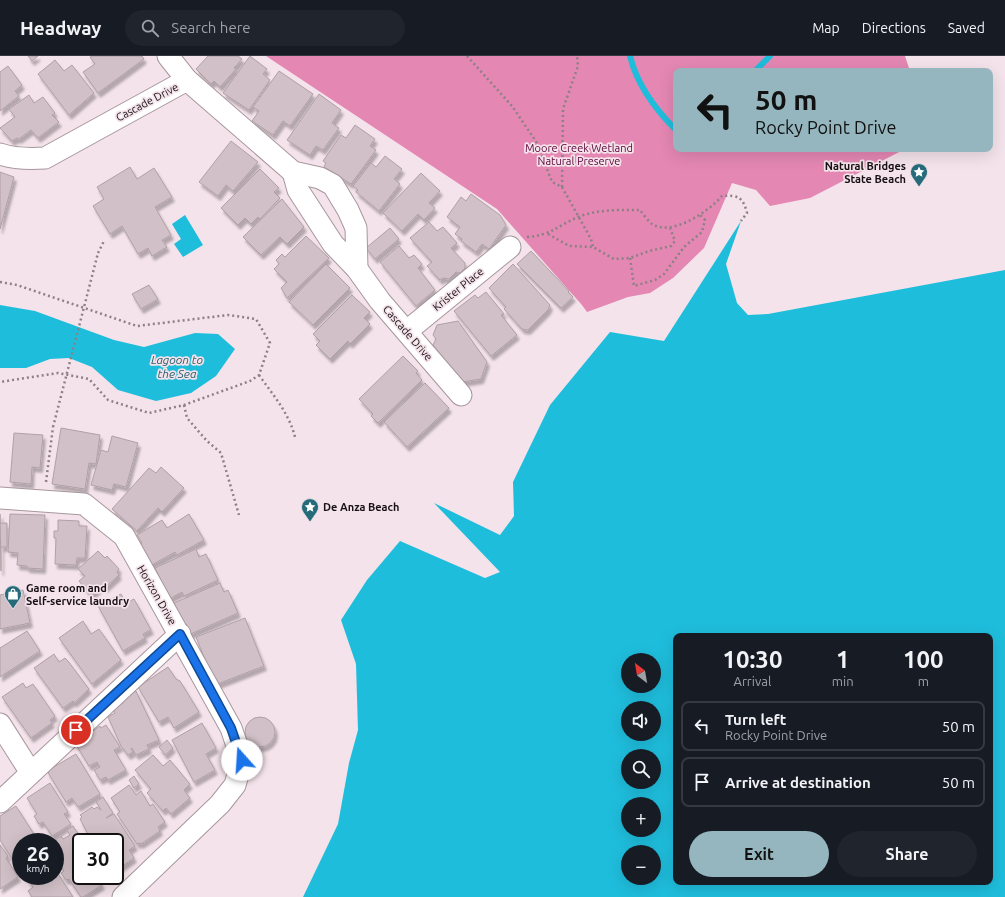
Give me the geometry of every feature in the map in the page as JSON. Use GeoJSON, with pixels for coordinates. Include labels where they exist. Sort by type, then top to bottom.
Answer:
{"type":"FeatureCollection","features":[{"type":"Feature","properties":{"kind":"street"},"geometry":{"type":"LineString","coordinates":[[168,56],[187,80]]}},
{"type":"Feature","properties":{"kind":"street","name":"Cascade Drive"},"geometry":{"type":"LineString","coordinates":[[0,154],[8,157],[33,159],[45,158],[187,80],[293,172],[320,178],[333,185],[348,210],[356,228],[357,269]]}},
{"type":"Feature","properties":{"kind":"street","name":"Cascade Drive"},"geometry":{"type":"LineString","coordinates":[[293,172],[298,190],[333,244],[357,269],[380,301],[462,395]]}},
{"type":"Feature","properties":{"kind":"street","name":"Krister Place"},"geometry":{"type":"LineString","coordinates":[[407,331],[510,247]]}},
{"type":"Feature","properties":{"kind":"street","name":"Horizon Drive"},"geometry":{"type":"LineString","coordinates":[[0,498],[84,504],[124,536],[180,634],[231,728],[242,760],[235,785],[220,804],[123,897]]}},
{"type":"Feature","properties":{"kind":"street"},"geometry":{"type":"LineString","coordinates":[[0,802],[180,634]]}},
{"type":"Feature","properties":{"kind":"street"},"geometry":{"type":"LineString","coordinates":[[0,724],[31,773]]}},
{"type":"Feature","properties":{"kind":"path"},"geometry":{"type":"LineString","coordinates":[[467,56],[512,106],[537,143],[552,182],[562,187]]}},
{"type":"Feature","properties":{"kind":"path"},"geometry":{"type":"LineString","coordinates":[[577,56],[578,66],[563,109],[562,187],[591,239],[593,248]]}},
{"type":"Feature","properties":{"kind":"path"},"geometry":{"type":"LineString","coordinates":[[510,247],[523,238],[548,234],[578,217],[600,211],[640,210],[652,224],[670,228],[700,215],[722,196],[735,196],[744,202],[747,213],[741,221]]}},
{"type":"Feature","properties":{"kind":"path"},"geometry":{"type":"LineString","coordinates":[[630,258],[634,286],[655,280],[664,274],[684,248],[702,232],[705,220],[700,215]]}},
{"type":"Feature","properties":{"kind":"path"},"geometry":{"type":"LineString","coordinates":[[548,234],[568,246],[593,248],[614,259],[630,258],[649,251],[671,246],[675,241],[670,228]]}},
{"type":"Feature","properties":{"kind":"path"},"geometry":{"type":"LineString","coordinates":[[43,500],[53,427],[98,253],[104,241]]}},
{"type":"Feature","properties":{"kind":"path"},"geometry":{"type":"LineString","coordinates":[[0,282],[17,285],[136,326],[228,315],[256,319],[270,343],[258,375],[250,381],[184,405],[149,413],[108,400],[89,378],[58,373],[0,382]]}},
{"type":"Feature","properties":{"kind":"path"},"geometry":{"type":"LineString","coordinates":[[258,375],[281,405],[292,424],[295,437]]}},
{"type":"Feature","properties":{"kind":"path"},"geometry":{"type":"LineString","coordinates":[[184,405],[187,418],[207,441],[221,453],[239,515]]}},
{"type":"Feature","properties":{"kind":"green space","name":"Moore Creek Wetland Natural Preserve"},"geometry":{"type":"Polygon","coordinates":[[[266,56],[905,56],[909,68],[673,68],[673,152],[899,152],[810,198],[770,206],[756,190],[732,183],[704,248],[673,278],[650,293],[628,297],[587,312],[497,209],[266,56]]]}},
{"type":"Feature","properties":{"kind":"water"},"geometry":{"type":"Polygon","coordinates":[[[185,215],[203,245],[183,257],[174,244],[181,239],[172,224],[185,215]]]}},
{"type":"Feature","properties":{"kind":"water"},"geometry":{"type":"Polygon","coordinates":[[[741,221],[726,264],[737,303],[748,315],[768,314],[1005,270],[1005,897],[303,897],[338,824],[349,763],[358,730],[356,664],[341,620],[367,580],[400,541],[485,578],[500,572],[434,503],[500,535],[514,516],[513,482],[550,405],[610,332],[664,341],[741,221]]]}},
{"type":"Feature","properties":{"kind":"water","name":"Lagoon to the Sea"},"geometry":{"type":"Polygon","coordinates":[[[0,305],[35,311],[114,340],[144,347],[195,333],[218,334],[235,349],[216,376],[191,393],[156,401],[118,390],[92,367],[69,358],[50,359],[26,368],[0,368],[0,305]]]}},
{"type":"Feature","properties":{"kind":"building"},"geometry":{"type":"Polygon","coordinates":[[[28,56],[38,56],[32,61],[28,56]]]}},
{"type":"Feature","properties":{"kind":"building"},"geometry":{"type":"Polygon","coordinates":[[[142,56],[144,59],[98,93],[83,72],[95,64],[90,57],[142,56]]]}},
{"type":"Feature","properties":{"kind":"building"},"geometry":{"type":"Polygon","coordinates":[[[208,56],[238,56],[242,59],[234,68],[236,69],[220,87],[214,81],[211,84],[196,69],[208,56]]]}},
{"type":"Feature","properties":{"kind":"building"},"geometry":{"type":"Polygon","coordinates":[[[250,56],[267,69],[263,74],[270,80],[249,110],[223,93],[250,56]]]}},
{"type":"Feature","properties":{"kind":"building"},"geometry":{"type":"Polygon","coordinates":[[[55,60],[64,71],[72,65],[94,93],[69,115],[38,74],[55,60]]]}},
{"type":"Feature","properties":{"kind":"building"},"geometry":{"type":"Polygon","coordinates":[[[8,66],[22,85],[15,91],[19,96],[0,111],[0,72],[8,66]]]}},
{"type":"Feature","properties":{"kind":"building"},"geometry":{"type":"Polygon","coordinates":[[[279,71],[313,94],[290,126],[283,121],[273,135],[252,121],[259,111],[253,107],[279,71]]]}},
{"type":"Feature","properties":{"kind":"building"},"geometry":{"type":"Polygon","coordinates":[[[319,94],[341,110],[332,123],[339,128],[323,150],[316,146],[310,155],[287,140],[319,94]]]}},
{"type":"Feature","properties":{"kind":"building"},"geometry":{"type":"Polygon","coordinates":[[[29,95],[34,103],[43,97],[55,113],[52,115],[59,122],[38,138],[31,130],[19,139],[17,138],[12,141],[0,128],[15,117],[9,109],[29,95]]]}},
{"type":"Feature","properties":{"kind":"building"},"geometry":{"type":"Polygon","coordinates":[[[355,125],[375,139],[370,146],[376,150],[351,184],[324,167],[326,163],[323,161],[341,135],[346,138],[355,125]]]}},
{"type":"Feature","properties":{"kind":"building"},"geometry":{"type":"Polygon","coordinates":[[[231,141],[258,162],[233,191],[226,185],[218,196],[199,182],[231,141]]]}},
{"type":"Feature","properties":{"kind":"building"},"geometry":{"type":"Polygon","coordinates":[[[385,156],[402,169],[394,179],[400,184],[379,211],[356,192],[358,190],[353,186],[371,163],[376,167],[385,156]]]}},
{"type":"Feature","properties":{"kind":"building"},"geometry":{"type":"Polygon","coordinates":[[[130,167],[137,179],[154,168],[172,197],[155,207],[171,235],[162,240],[167,247],[152,256],[148,248],[138,254],[122,226],[110,234],[93,206],[104,199],[97,187],[130,167]]]}},
{"type":"Feature","properties":{"kind":"building"},"geometry":{"type":"Polygon","coordinates":[[[260,169],[279,188],[274,192],[280,198],[260,219],[258,217],[251,224],[245,218],[238,225],[221,208],[260,169]]]}},
{"type":"Feature","properties":{"kind":"building"},"geometry":{"type":"Polygon","coordinates":[[[0,172],[14,177],[0,229],[0,172]]]}},
{"type":"Feature","properties":{"kind":"building"},"geometry":{"type":"Polygon","coordinates":[[[421,173],[440,191],[429,203],[435,208],[424,220],[418,214],[402,231],[383,213],[421,173]]]}},
{"type":"Feature","properties":{"kind":"building"},"geometry":{"type":"Polygon","coordinates":[[[471,194],[500,215],[506,225],[489,249],[482,244],[476,252],[461,241],[462,239],[455,234],[460,227],[447,217],[461,197],[466,201],[471,194]]]}},
{"type":"Feature","properties":{"kind":"building"},"geometry":{"type":"Polygon","coordinates":[[[282,199],[304,227],[287,244],[280,237],[261,255],[243,237],[282,199]]]}},
{"type":"Feature","properties":{"kind":"building"},"geometry":{"type":"Polygon","coordinates":[[[429,222],[437,231],[443,227],[457,243],[451,248],[465,263],[465,268],[460,273],[456,272],[449,279],[443,278],[440,280],[427,266],[432,262],[410,238],[429,222]]]}},
{"type":"Feature","properties":{"kind":"building"},"geometry":{"type":"Polygon","coordinates":[[[390,228],[399,239],[375,259],[366,248],[390,228]]]}},
{"type":"Feature","properties":{"kind":"building"},"geometry":{"type":"Polygon","coordinates":[[[306,236],[329,258],[287,298],[281,288],[287,282],[274,269],[279,264],[276,260],[282,254],[285,257],[306,236]]]}},
{"type":"Feature","properties":{"kind":"building"},"geometry":{"type":"Polygon","coordinates":[[[399,246],[409,258],[414,255],[422,264],[418,268],[435,290],[416,306],[380,262],[399,246]]]}},
{"type":"Feature","properties":{"kind":"building"},"geometry":{"type":"Polygon","coordinates":[[[531,251],[573,297],[561,308],[517,264],[531,251]]]}},
{"type":"Feature","properties":{"kind":"building"},"geometry":{"type":"Polygon","coordinates":[[[326,264],[350,288],[313,325],[289,302],[326,264]]]}},
{"type":"Feature","properties":{"kind":"building"},"geometry":{"type":"Polygon","coordinates":[[[513,264],[550,305],[548,310],[528,330],[522,329],[504,309],[506,307],[489,288],[513,264]]]}},
{"type":"Feature","properties":{"kind":"building"},"geometry":{"type":"Polygon","coordinates":[[[149,285],[158,299],[141,309],[132,294],[149,285]]]}},
{"type":"Feature","properties":{"kind":"building"},"geometry":{"type":"Polygon","coordinates":[[[486,292],[504,314],[501,315],[517,335],[491,356],[454,311],[475,295],[478,298],[486,292]]]}},
{"type":"Feature","properties":{"kind":"building"},"geometry":{"type":"Polygon","coordinates":[[[352,295],[370,312],[364,318],[370,324],[350,344],[348,341],[330,359],[316,345],[320,341],[313,334],[352,295]]]}},
{"type":"Feature","properties":{"kind":"building"},"geometry":{"type":"Polygon","coordinates":[[[458,321],[487,362],[481,379],[462,382],[433,345],[436,339],[433,335],[437,325],[458,321]]]}},
{"type":"Feature","properties":{"kind":"building"},"geometry":{"type":"Polygon","coordinates":[[[403,356],[418,371],[416,373],[422,380],[378,423],[371,416],[373,414],[359,399],[403,356]]]}},
{"type":"Feature","properties":{"kind":"building"},"geometry":{"type":"Polygon","coordinates":[[[425,383],[449,408],[407,447],[384,422],[425,383]]]}},
{"type":"Feature","properties":{"kind":"building"},"geometry":{"type":"Polygon","coordinates":[[[61,428],[100,435],[96,464],[89,463],[85,489],[52,484],[61,428]]]}},
{"type":"Feature","properties":{"kind":"building"},"geometry":{"type":"Polygon","coordinates":[[[14,433],[43,435],[40,468],[32,467],[31,484],[10,482],[14,433]]]}},
{"type":"Feature","properties":{"kind":"building"},"geometry":{"type":"Polygon","coordinates":[[[112,436],[138,443],[126,487],[114,484],[112,490],[91,485],[101,450],[108,452],[112,436]]]}},
{"type":"Feature","properties":{"kind":"building"},"geometry":{"type":"Polygon","coordinates":[[[161,467],[184,488],[162,512],[158,508],[137,531],[112,509],[149,468],[156,473],[161,467]]]}},
{"type":"Feature","properties":{"kind":"building"},"geometry":{"type":"Polygon","coordinates":[[[10,514],[45,515],[43,569],[27,568],[27,566],[17,565],[18,553],[8,552],[10,514]]]}},
{"type":"Feature","properties":{"kind":"building"},"geometry":{"type":"Polygon","coordinates":[[[189,514],[204,540],[177,555],[175,552],[150,566],[139,545],[142,543],[137,535],[162,520],[167,528],[189,514]]]}},
{"type":"Feature","properties":{"kind":"building"},"geometry":{"type":"Polygon","coordinates":[[[58,520],[79,521],[79,526],[87,526],[85,558],[77,558],[76,565],[55,564],[56,538],[54,538],[54,531],[58,531],[58,520]]]}},
{"type":"Feature","properties":{"kind":"building"},"geometry":{"type":"Polygon","coordinates":[[[0,523],[7,523],[7,547],[1,547],[1,571],[0,523]]]}},
{"type":"Feature","properties":{"kind":"building"},"geometry":{"type":"Polygon","coordinates":[[[196,549],[199,557],[206,554],[218,580],[184,596],[182,592],[169,599],[155,568],[196,549]]]}},
{"type":"Feature","properties":{"kind":"building"},"geometry":{"type":"Polygon","coordinates":[[[98,551],[105,558],[107,556],[119,569],[117,572],[119,575],[105,588],[102,585],[91,596],[79,581],[85,576],[78,569],[98,551]]]}},
{"type":"Feature","properties":{"kind":"building"},"geometry":{"type":"Polygon","coordinates":[[[220,583],[224,592],[228,590],[238,613],[186,636],[174,603],[220,583]]]}},
{"type":"Feature","properties":{"kind":"building","name":"Game room and Self-service laundry"},"geometry":{"type":"Polygon","coordinates":[[[23,590],[30,623],[0,629],[0,595],[23,590]]]}},
{"type":"Feature","properties":{"kind":"building"},"geometry":{"type":"Polygon","coordinates":[[[121,594],[126,603],[134,599],[151,630],[143,634],[145,638],[123,651],[98,606],[121,594]]]}},
{"type":"Feature","properties":{"kind":"building"},"geometry":{"type":"Polygon","coordinates":[[[245,618],[264,666],[215,685],[196,637],[245,618]]]}},
{"type":"Feature","properties":{"kind":"building"},"geometry":{"type":"Polygon","coordinates":[[[83,621],[91,634],[99,629],[121,660],[92,684],[59,638],[83,621]]]}},
{"type":"Feature","properties":{"kind":"building"},"geometry":{"type":"Polygon","coordinates":[[[27,631],[40,651],[0,677],[0,648],[27,631]]]}},
{"type":"Feature","properties":{"kind":"building"},"geometry":{"type":"Polygon","coordinates":[[[54,654],[59,662],[65,658],[68,661],[89,689],[74,703],[73,701],[63,708],[34,668],[54,654]]]}},
{"type":"Feature","properties":{"kind":"building"},"geometry":{"type":"Polygon","coordinates":[[[168,667],[176,679],[180,681],[199,712],[174,728],[168,717],[159,722],[138,687],[168,667]]]}},
{"type":"Feature","properties":{"kind":"building"},"geometry":{"type":"Polygon","coordinates":[[[23,683],[26,688],[33,684],[55,716],[50,720],[52,723],[31,738],[2,697],[23,683]]]}},
{"type":"Feature","properties":{"kind":"building"},"geometry":{"type":"Polygon","coordinates":[[[136,691],[159,740],[147,745],[149,749],[136,755],[132,748],[131,749],[133,752],[128,755],[121,746],[108,717],[115,713],[112,708],[123,703],[121,699],[136,691]]]}},
{"type":"Feature","properties":{"kind":"building"},"geometry":{"type":"Polygon","coordinates":[[[260,717],[271,721],[275,732],[271,743],[260,747],[249,743],[245,732],[249,721],[260,717]]]}},
{"type":"Feature","properties":{"kind":"building"},"geometry":{"type":"Polygon","coordinates":[[[202,723],[216,748],[206,754],[215,770],[194,782],[172,740],[202,723]]]}},
{"type":"Feature","properties":{"kind":"building"},"geometry":{"type":"Polygon","coordinates":[[[106,725],[120,747],[114,750],[126,770],[108,780],[106,777],[100,780],[94,770],[100,767],[97,762],[89,766],[75,743],[100,726],[101,728],[106,725]]]}},
{"type":"Feature","properties":{"kind":"building"},"geometry":{"type":"Polygon","coordinates":[[[167,740],[173,748],[165,755],[159,747],[167,740]]]}},
{"type":"Feature","properties":{"kind":"building"},"geometry":{"type":"Polygon","coordinates":[[[76,754],[100,794],[78,807],[72,798],[66,802],[47,771],[76,754]]]}},
{"type":"Feature","properties":{"kind":"building"},"geometry":{"type":"Polygon","coordinates":[[[153,755],[163,766],[170,760],[190,784],[184,790],[190,798],[171,814],[166,808],[163,811],[147,793],[151,789],[135,770],[153,755]]]}},
{"type":"Feature","properties":{"kind":"building"},"geometry":{"type":"Polygon","coordinates":[[[134,776],[139,784],[134,788],[129,780],[134,776]]]}},
{"type":"Feature","properties":{"kind":"building"},"geometry":{"type":"Polygon","coordinates":[[[50,783],[68,812],[64,814],[71,824],[57,833],[50,833],[43,822],[39,824],[34,816],[37,814],[27,798],[50,783]]]}},
{"type":"Feature","properties":{"kind":"building"},"geometry":{"type":"Polygon","coordinates":[[[129,785],[136,795],[141,791],[150,806],[153,804],[165,822],[158,827],[160,831],[141,844],[137,844],[117,814],[120,812],[111,798],[129,785]]]}},
{"type":"Feature","properties":{"kind":"building"},"geometry":{"type":"Polygon","coordinates":[[[103,797],[113,813],[106,818],[114,814],[135,846],[129,850],[134,858],[124,865],[124,833],[87,833],[80,819],[82,817],[80,815],[92,807],[94,809],[97,807],[101,810],[96,802],[103,797]]]}},
{"type":"Feature","properties":{"kind":"building"},"geometry":{"type":"Polygon","coordinates":[[[16,806],[33,833],[12,833],[12,858],[0,840],[0,816],[16,806]]]}},
{"type":"Feature","properties":{"kind":"building"},"geometry":{"type":"Polygon","coordinates":[[[73,826],[78,833],[72,833],[72,884],[69,879],[66,880],[64,877],[64,838],[70,835],[67,830],[73,826]]]}},
{"type":"Feature","properties":{"kind":"building"},"geometry":{"type":"Polygon","coordinates":[[[0,845],[8,856],[6,858],[12,868],[12,881],[0,889],[0,845]]]}},
{"type":"Feature","properties":{"kind":"building"},"geometry":{"type":"Polygon","coordinates":[[[64,883],[73,897],[32,897],[28,891],[33,887],[32,885],[64,885],[64,883]]]}},
{"type":"Feature","properties":{"kind":"building"},"geometry":{"type":"Polygon","coordinates":[[[73,885],[102,885],[83,897],[81,897],[73,885]]]}},
{"type":"Feature","properties":{"kind":"waterway"},"geometry":{"type":"LineString","coordinates":[[630,56],[642,87],[661,114],[673,127]]}},
{"type":"Feature","properties":{"kind":"waterway"},"geometry":{"type":"LineString","coordinates":[[758,68],[770,56]]}},
{"type":"Feature","properties":{"kind":"place","name":"Natural Bridges State Beach"},"geometry":{"type":"Point","coordinates":[919,187]}},
{"type":"Feature","properties":{"kind":"place","name":"De Anza Beach"},"geometry":{"type":"Point","coordinates":[310,522]}},
{"type":"Feature","properties":{"kind":"place","name":"Game room and Self-service laundry"},"geometry":{"type":"Point","coordinates":[13,609]}},
{"type":"Feature","properties":{"kind":"route"},"geometry":{"type":"LineString","coordinates":[[76,730],[180,634],[231,728],[242,760]]}}]}
